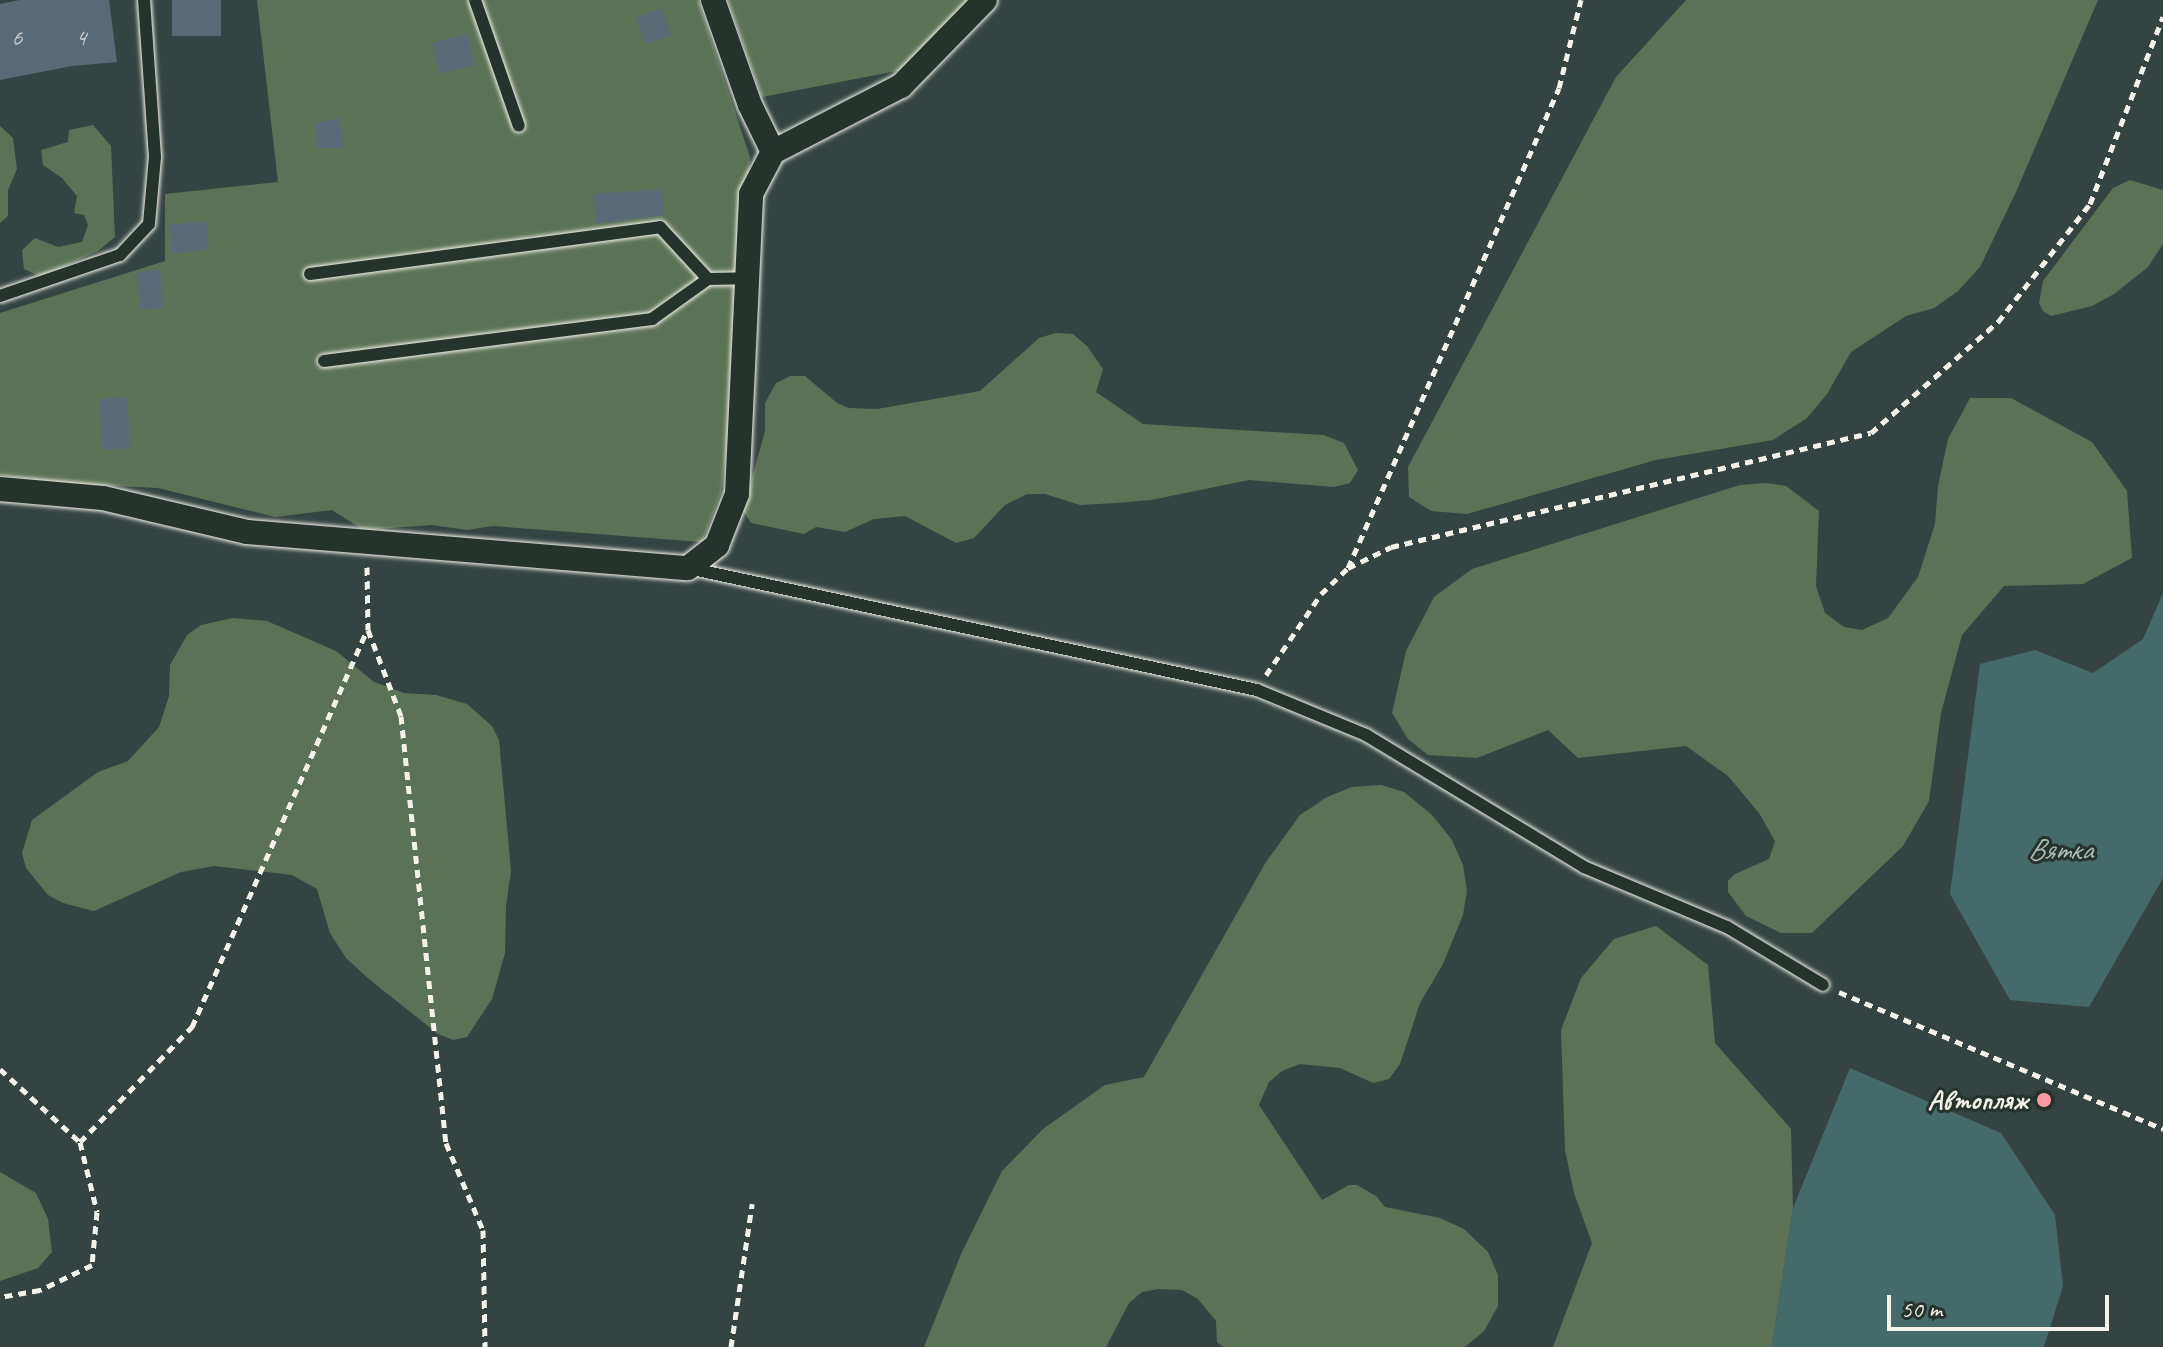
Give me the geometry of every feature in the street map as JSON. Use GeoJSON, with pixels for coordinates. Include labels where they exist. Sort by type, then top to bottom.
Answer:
{"type":"FeatureCollection","features":[{"type":"Feature","properties":{"kind":"street"},"geometry":{"type":"LineString","coordinates":[[713,0],[750,105],[773,152]]}},
{"type":"Feature","properties":{"kind":"street"},"geometry":{"type":"LineString","coordinates":[[0,489],[103,498],[247,532],[688,568],[717,545],[737,494],[751,194],[773,152],[901,86],[985,0]]}},
{"type":"Feature","properties":{"kind":"lane"},"geometry":{"type":"LineString","coordinates":[[0,296],[120,255],[149,224],[155,157],[144,0]]}},
{"type":"Feature","properties":{"kind":"lane"},"geometry":{"type":"LineString","coordinates":[[475,0],[519,126]]}},
{"type":"Feature","properties":{"kind":"lane"},"geometry":{"type":"LineString","coordinates":[[310,274],[660,227],[708,279]]}},
{"type":"Feature","properties":{"kind":"lane"},"geometry":{"type":"LineString","coordinates":[[324,361],[652,319],[708,279],[747,278]]}},
{"type":"Feature","properties":{"kind":"lane"},"geometry":{"type":"LineString","coordinates":[[688,568],[1257,690],[1366,735],[1584,867],[1727,927],[1823,985]]}},
{"type":"Feature","properties":{"kind":"path"},"geometry":{"type":"LineString","coordinates":[[1348,568],[1559,88],[1581,0]]}},
{"type":"Feature","properties":{"kind":"path"},"geometry":{"type":"LineString","coordinates":[[1257,690],[1321,594],[1348,568],[1391,547],[1871,433],[1998,322],[2090,204],[2163,17]]}},
{"type":"Feature","properties":{"kind":"path"},"geometry":{"type":"LineString","coordinates":[[366,542],[368,630],[401,716],[446,1143],[483,1230],[485,1347]]}},
{"type":"Feature","properties":{"kind":"path"},"geometry":{"type":"LineString","coordinates":[[80,1142],[192,1027],[368,630]]}},
{"type":"Feature","properties":{"kind":"path"},"geometry":{"type":"LineString","coordinates":[[1823,985],[1984,1050],[2163,1129]]}},
{"type":"Feature","properties":{"kind":"path"},"geometry":{"type":"LineString","coordinates":[[0,1069],[80,1142],[97,1212],[92,1265],[40,1290],[0,1297]]}},
{"type":"Feature","properties":{"kind":"path"},"geometry":{"type":"LineString","coordinates":[[731,1347],[752,1204]]}},
{"type":"Feature","properties":{"kind":"green space"},"geometry":{"type":"Polygon","coordinates":[[[257,0],[698,0],[750,157],[747,278],[721,493],[702,542],[493,526],[467,530],[432,525],[363,530],[332,510],[275,517],[158,488],[73,484],[0,475],[0,313],[165,261],[165,194],[278,182],[257,0]]]}},
{"type":"Feature","properties":{"kind":"green space"},"geometry":{"type":"Polygon","coordinates":[[[728,0],[972,0],[902,70],[762,97],[728,0]]]}},
{"type":"Feature","properties":{"kind":"green space"},"geometry":{"type":"Polygon","coordinates":[[[1686,0],[2098,0],[2016,192],[1980,267],[1958,291],[1934,308],[1906,316],[1851,352],[1827,394],[1807,418],[1773,440],[1656,460],[1467,514],[1431,511],[1409,497],[1408,467],[1616,77],[1686,0]]]}},
{"type":"Feature","properties":{"kind":"green space"},"geometry":{"type":"Polygon","coordinates":[[[93,125],[111,146],[115,237],[98,251],[41,277],[24,269],[22,250],[35,238],[58,247],[82,242],[88,225],[84,215],[74,213],[77,196],[62,178],[43,165],[41,150],[68,142],[69,130],[93,125]]]}},
{"type":"Feature","properties":{"kind":"green space"},"geometry":{"type":"Polygon","coordinates":[[[0,126],[13,138],[17,169],[8,190],[8,216],[0,223],[0,126]]]}},
{"type":"Feature","properties":{"kind":"green space"},"geometry":{"type":"Polygon","coordinates":[[[2130,180],[2163,190],[2163,244],[2148,267],[2114,294],[2092,306],[2051,316],[2043,311],[2039,303],[2043,281],[2113,188],[2130,180]]]}},
{"type":"Feature","properties":{"kind":"green space"},"geometry":{"type":"Polygon","coordinates":[[[1056,333],[1073,334],[1087,346],[1103,369],[1096,392],[1143,424],[1323,435],[1344,443],[1358,470],[1350,483],[1334,487],[1249,480],[1151,500],[1116,503],[1080,505],[1045,494],[1027,494],[1005,505],[974,538],[956,543],[905,516],[874,519],[845,532],[816,527],[804,534],[751,523],[743,510],[765,431],[765,403],[776,383],[790,376],[805,376],[837,403],[849,408],[877,409],[980,391],[1039,338],[1056,333]]]}},
{"type":"Feature","properties":{"kind":"green space"},"geometry":{"type":"Polygon","coordinates":[[[1970,398],[2011,398],[2092,442],[2127,491],[2132,558],[2083,584],[2004,586],[1962,635],[1941,713],[1929,801],[1903,846],[1812,933],[1781,933],[1746,916],[1728,892],[1728,881],[1735,874],[1769,859],[1775,841],[1759,813],[1728,776],[1686,746],[1578,758],[1548,730],[1477,758],[1428,755],[1408,739],[1392,713],[1406,651],[1434,597],[1472,569],[1740,485],[1766,483],[1786,486],[1819,511],[1816,586],[1825,613],[1844,627],[1862,630],[1888,618],[1918,577],[1935,524],[1938,486],[1948,439],[1970,398]]]}},
{"type":"Feature","properties":{"kind":"green space"},"geometry":{"type":"Polygon","coordinates":[[[233,618],[267,621],[336,651],[374,682],[404,693],[436,695],[467,704],[492,726],[499,740],[511,871],[506,906],[505,953],[492,999],[467,1037],[453,1040],[438,1034],[346,958],[330,933],[317,889],[292,875],[214,866],[181,872],[94,911],[63,903],[48,895],[26,868],[22,853],[32,820],[98,772],[128,761],[159,727],[169,696],[170,665],[187,635],[201,625],[233,618]]]}},
{"type":"Feature","properties":{"kind":"green space"},"geometry":{"type":"Polygon","coordinates":[[[1381,785],[1404,792],[1432,815],[1452,840],[1463,865],[1467,891],[1463,915],[1443,964],[1420,1003],[1400,1064],[1389,1079],[1373,1083],[1340,1068],[1300,1064],[1282,1071],[1269,1082],[1259,1105],[1322,1200],[1349,1185],[1357,1185],[1376,1196],[1385,1207],[1440,1218],[1464,1229],[1488,1252],[1498,1275],[1498,1306],[1484,1331],[1465,1347],[1223,1347],[1217,1342],[1216,1321],[1198,1299],[1182,1290],[1158,1289],[1142,1292],[1129,1303],[1106,1347],[924,1347],[961,1254],[1002,1171],[1043,1129],[1105,1085],[1144,1077],[1266,862],[1300,815],[1327,797],[1352,787],[1381,785]]]}},
{"type":"Feature","properties":{"kind":"green space"},"geometry":{"type":"Polygon","coordinates":[[[1656,926],[1708,965],[1715,1043],[1791,1129],[1793,1208],[1772,1347],[1553,1347],[1592,1243],[1574,1193],[1565,1150],[1561,1030],[1581,978],[1614,939],[1656,926]]]}},
{"type":"Feature","properties":{"kind":"green space"},"geometry":{"type":"Polygon","coordinates":[[[0,1172],[36,1193],[48,1219],[52,1252],[38,1268],[0,1281],[0,1172]]]}},
{"type":"Feature","properties":{"kind":"water","name":"Вятка"},"geometry":{"type":"Polygon","coordinates":[[[2163,593],[2163,878],[2089,1007],[2010,1000],[1950,894],[1980,664],[2035,650],[2093,673],[2143,639],[2163,593]]]}},
{"type":"Feature","properties":{"kind":"water"},"geometry":{"type":"Polygon","coordinates":[[[1850,1068],[2001,1133],[2055,1215],[2063,1286],[2044,1347],[1772,1347],[1793,1208],[1850,1068]]]}},
{"type":"Feature","properties":{"kind":"building"},"geometry":{"type":"Polygon","coordinates":[[[20,0],[109,0],[117,62],[72,66],[0,80],[0,4],[20,0]]]}},
{"type":"Feature","properties":{"kind":"building"},"geometry":{"type":"Polygon","coordinates":[[[172,0],[221,0],[221,36],[172,36],[172,0]]]}},
{"type":"Feature","properties":{"kind":"building"},"geometry":{"type":"Polygon","coordinates":[[[662,8],[672,35],[646,45],[636,18],[662,8]]]}},
{"type":"Feature","properties":{"kind":"building"},"geometry":{"type":"Polygon","coordinates":[[[467,34],[475,65],[440,74],[432,43],[467,34]]]}},
{"type":"Feature","properties":{"kind":"building"},"geometry":{"type":"Polygon","coordinates":[[[340,118],[343,148],[317,148],[315,123],[340,118]]]}},
{"type":"Feature","properties":{"kind":"building"},"geometry":{"type":"Polygon","coordinates":[[[661,189],[665,215],[596,224],[593,194],[661,189]]]}},
{"type":"Feature","properties":{"kind":"building"},"geometry":{"type":"Polygon","coordinates":[[[206,221],[209,250],[172,254],[169,225],[206,221]]]}},
{"type":"Feature","properties":{"kind":"building"},"geometry":{"type":"Polygon","coordinates":[[[160,270],[163,308],[140,310],[137,272],[160,270]]]}},
{"type":"Feature","properties":{"kind":"building"},"geometry":{"type":"Polygon","coordinates":[[[127,397],[131,448],[103,450],[99,399],[127,397]]]}},
{"type":"Feature","properties":{"kind":"place","name":"Автопляж"},"geometry":{"type":"Point","coordinates":[2044,1100]}}]}
